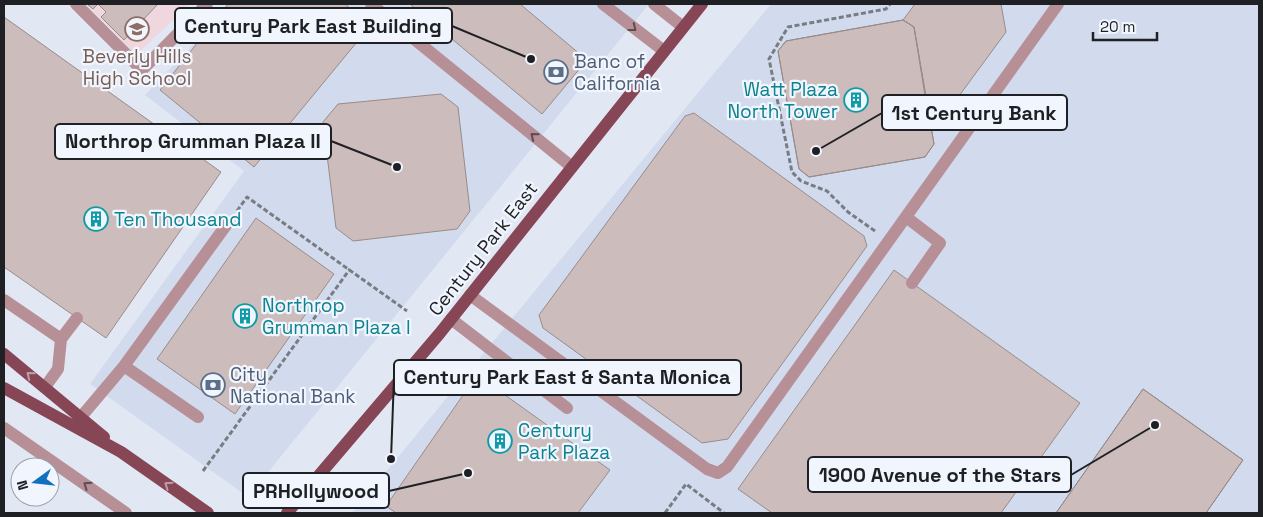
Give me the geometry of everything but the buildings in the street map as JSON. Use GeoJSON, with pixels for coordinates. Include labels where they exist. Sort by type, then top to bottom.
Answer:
{"type":"FeatureCollection","features":[{"type":"Feature","properties":{"kind":"main road","name":"Century Park East"},"geometry":{"type":"LineString","coordinates":[[287,513],[451,319],[702,4]]}},
{"type":"Feature","properties":{"kind":"main road"},"geometry":{"type":"LineString","coordinates":[[4,354],[81,417],[120,452]]}},
{"type":"Feature","properties":{"kind":"main road"},"geometry":{"type":"LineString","coordinates":[[4,388],[120,452],[208,513]]}},
{"type":"Feature","properties":{"kind":"lane"},"geometry":{"type":"LineString","coordinates":[[76,4],[142,70],[207,4]]}},
{"type":"Feature","properties":{"kind":"lane"},"geometry":{"type":"LineString","coordinates":[[371,4],[572,167]]}},
{"type":"Feature","properties":{"kind":"lane"},"geometry":{"type":"LineString","coordinates":[[603,4],[664,52]]}},
{"type":"Feature","properties":{"kind":"lane"},"geometry":{"type":"LineString","coordinates":[[654,4],[683,27]]}},
{"type":"Feature","properties":{"kind":"lane"},"geometry":{"type":"LineString","coordinates":[[470,295],[707,469],[718,472],[727,467],[1058,4]]}},
{"type":"Feature","properties":{"kind":"lane"},"geometry":{"type":"LineString","coordinates":[[906,216],[940,243],[912,283]]}},
{"type":"Feature","properties":{"kind":"lane"},"geometry":{"type":"LineString","coordinates":[[81,417],[124,366],[227,224]]}},
{"type":"Feature","properties":{"kind":"lane"},"geometry":{"type":"LineString","coordinates":[[4,300],[61,339]]}},
{"type":"Feature","properties":{"kind":"lane"},"geometry":{"type":"LineString","coordinates":[[45,387],[58,369],[61,339],[77,318]]}},
{"type":"Feature","properties":{"kind":"lane"},"geometry":{"type":"LineString","coordinates":[[451,319],[567,408]]}},
{"type":"Feature","properties":{"kind":"lane"},"geometry":{"type":"LineString","coordinates":[[124,366],[198,417]]}},
{"type":"Feature","properties":{"kind":"lane"},"geometry":{"type":"LineString","coordinates":[[4,428],[126,513]]}},
{"type":"Feature","properties":{"kind":"path"},"geometry":{"type":"LineString","coordinates":[[889,241],[848,212],[827,191],[801,181],[792,172],[769,60],[788,27],[886,9],[890,4]]}},
{"type":"Feature","properties":{"kind":"path"},"geometry":{"type":"LineString","coordinates":[[227,224],[248,197],[407,312]]}},
{"type":"Feature","properties":{"kind":"path"},"geometry":{"type":"LineString","coordinates":[[203,471],[350,269]]}},
{"type":"Feature","properties":{"kind":"path"},"geometry":{"type":"LineString","coordinates":[[665,513],[686,484],[724,513]]}},
{"type":"Feature","properties":{"kind":"shaded area","name":"Beverly Hills High School"},"geometry":{"type":"Polygon","coordinates":[[[86,4],[190,4],[136,55],[86,4]]]}},
{"type":"Feature","properties":{"kind":"shaded area"},"geometry":{"type":"Polygon","coordinates":[[[232,4],[649,4],[248,497],[90,384],[244,171],[145,95],[232,4]]]}},
{"type":"Feature","properties":{"kind":"shaded area"},"geometry":{"type":"Polygon","coordinates":[[[771,4],[1259,4],[1259,513],[352,513],[771,4]]]}},
{"type":"Feature","properties":{"kind":"place","name":"Beverly Hills High School"},"geometry":{"type":"Point","coordinates":[137,29]}},
{"type":"Feature","properties":{"kind":"place","name":"Century Park East Building"},"geometry":{"type":"Point","coordinates":[531,59]}},
{"type":"Feature","properties":{"kind":"place","name":"Banc of California"},"geometry":{"type":"Point","coordinates":[556,72]}},
{"type":"Feature","properties":{"kind":"place","name":"Watt Plaza North Tower"},"geometry":{"type":"Point","coordinates":[856,100]}},
{"type":"Feature","properties":{"kind":"place","name":"1st Century Bank"},"geometry":{"type":"Point","coordinates":[816,151]}},
{"type":"Feature","properties":{"kind":"place","name":"Northrop Grumman Plaza II"},"geometry":{"type":"Point","coordinates":[397,167]}},
{"type":"Feature","properties":{"kind":"place","name":"Ten Thousand"},"geometry":{"type":"Point","coordinates":[96,219]}},
{"type":"Feature","properties":{"kind":"place","name":"Northrop Grumman Plaza I"},"geometry":{"type":"Point","coordinates":[245,316]}},
{"type":"Feature","properties":{"kind":"place","name":"City National Bank"},"geometry":{"type":"Point","coordinates":[213,385]}},
{"type":"Feature","properties":{"kind":"place","name":"1900 Avenue of the Stars"},"geometry":{"type":"Point","coordinates":[1155,425]}},
{"type":"Feature","properties":{"kind":"place","name":"Century Park Plaza"},"geometry":{"type":"Point","coordinates":[500,441]}},
{"type":"Feature","properties":{"kind":"place","name":"Century Park East & Santa Monica"},"geometry":{"type":"Point","coordinates":[391,459]}},
{"type":"Feature","properties":{"kind":"place","name":"PRHollywood"},"geometry":{"type":"Point","coordinates":[468,473]}}]}
